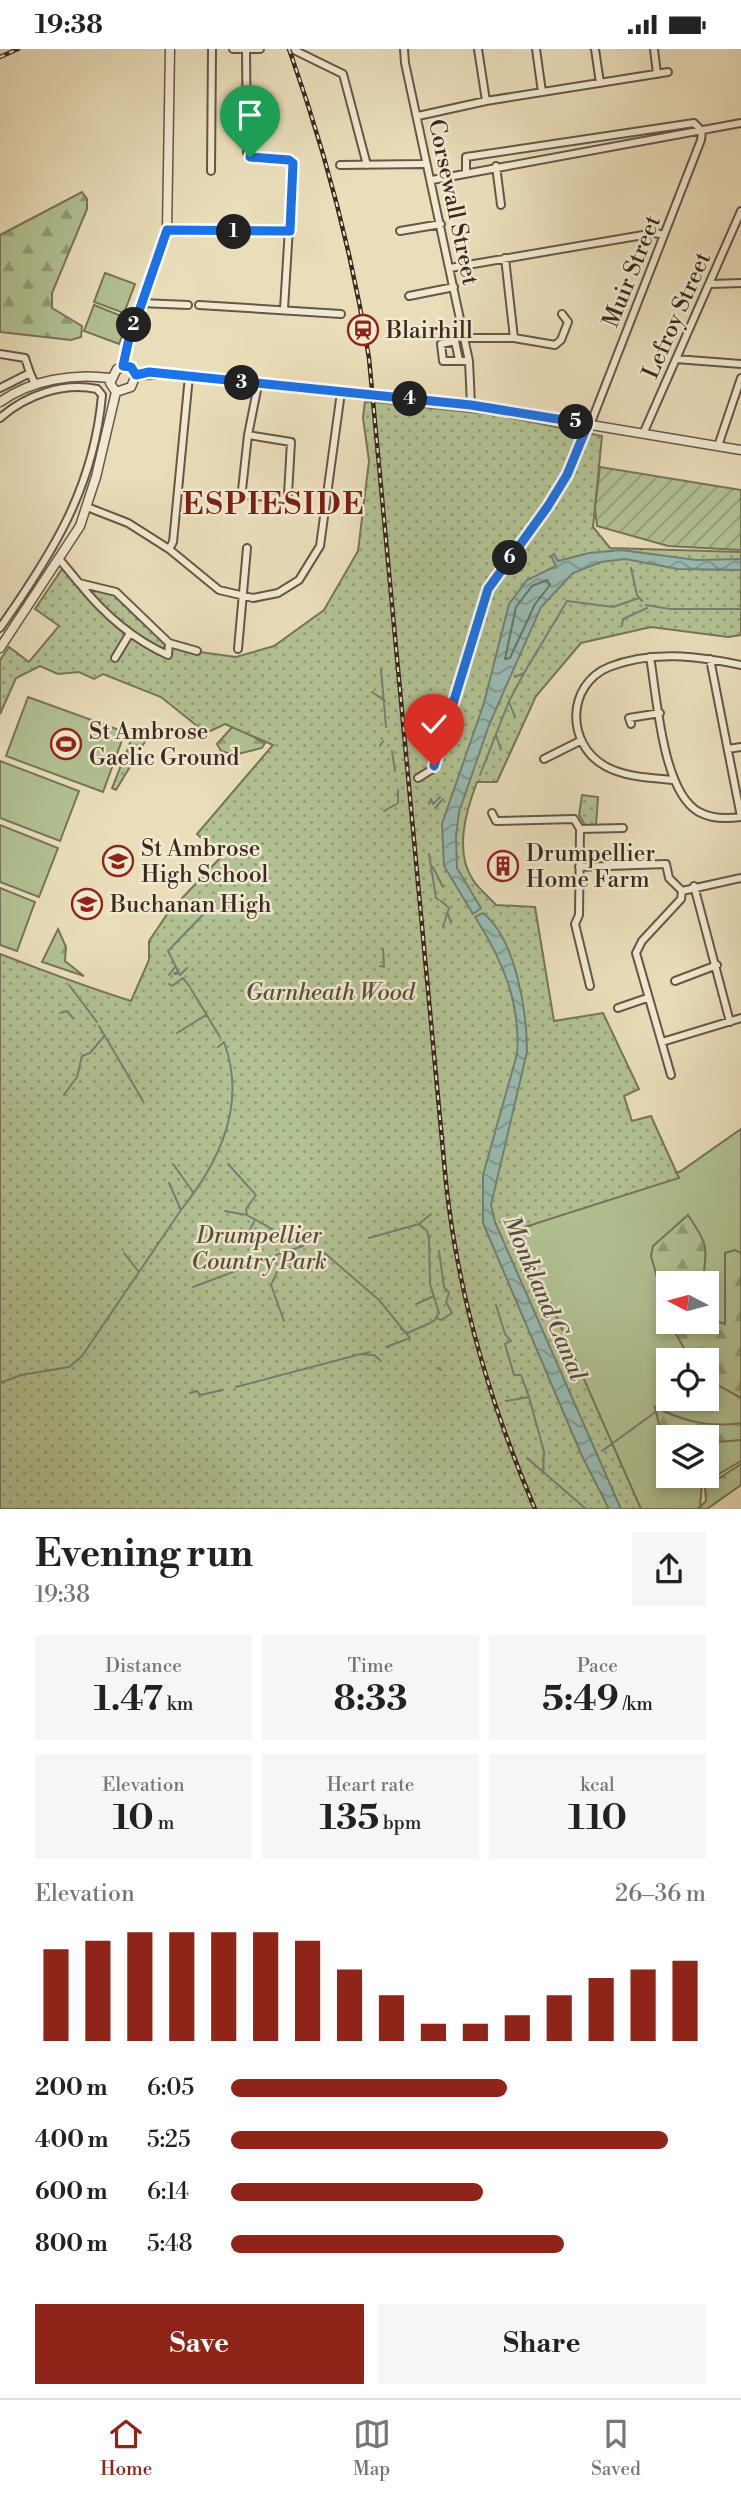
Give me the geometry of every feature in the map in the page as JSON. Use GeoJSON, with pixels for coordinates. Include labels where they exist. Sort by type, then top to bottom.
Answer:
{"type":"FeatureCollection","features":[{"type":"Feature","properties":{"kind":"street"},"geometry":{"type":"LineString","coordinates":[[0,402],[35,384],[71,377],[110,378],[123,366],[141,303],[167,230],[170,49]]}},
{"type":"Feature","properties":{"kind":"street"},"geometry":{"type":"LineString","coordinates":[[211,171],[212,49]]}},
{"type":"Feature","properties":{"kind":"street"},"geometry":{"type":"LineString","coordinates":[[233,49],[260,49]]}},
{"type":"Feature","properties":{"kind":"street"},"geometry":{"type":"LineString","coordinates":[[295,49],[343,74],[367,165]]}},
{"type":"Feature","properties":{"kind":"street","name":"Corsewall Street"},"geometry":{"type":"LineString","coordinates":[[404,49],[465,338],[471,405]]}},
{"type":"Feature","properties":{"kind":"street"},"geometry":{"type":"LineString","coordinates":[[478,49],[485,101]]}},
{"type":"Feature","properties":{"kind":"street"},"geometry":{"type":"LineString","coordinates":[[536,49],[542,92]]}},
{"type":"Feature","properties":{"kind":"street"},"geometry":{"type":"LineString","coordinates":[[595,49],[600,83]]}},
{"type":"Feature","properties":{"kind":"street"},"geometry":{"type":"LineString","coordinates":[[653,49],[657,74]]}},
{"type":"Feature","properties":{"kind":"street"},"geometry":{"type":"LineString","coordinates":[[246,50],[247,153],[255,158],[289,160],[293,163],[294,185],[284,309]]}},
{"type":"Feature","properties":{"kind":"street"},"geometry":{"type":"LineString","coordinates":[[418,116],[485,101],[668,72]]}},
{"type":"Feature","properties":{"kind":"street"},"geometry":{"type":"LineString","coordinates":[[466,171],[466,157],[694,123],[702,131]]}},
{"type":"Feature","properties":{"kind":"street"},"geometry":{"type":"LineString","coordinates":[[432,180],[466,171],[741,123]]}},
{"type":"Feature","properties":{"kind":"street","name":"Muir Street"},"geometry":{"type":"LineString","coordinates":[[418,778],[431,770],[437,758],[488,589],[567,475],[664,235],[701,140],[702,131]]}},
{"type":"Feature","properties":{"kind":"street"},"geometry":{"type":"LineString","coordinates":[[594,137],[595,148]]}},
{"type":"Feature","properties":{"kind":"street"},"geometry":{"type":"LineString","coordinates":[[340,165],[422,164]]}},
{"type":"Feature","properties":{"kind":"street"},"geometry":{"type":"LineString","coordinates":[[496,166],[500,205]]}},
{"type":"Feature","properties":{"kind":"street","name":"Lefroy Street"},"geometry":{"type":"LineString","coordinates":[[643,433],[741,211]]}},
{"type":"Feature","properties":{"kind":"street"},"geometry":{"type":"LineString","coordinates":[[400,231],[441,224]]}},
{"type":"Feature","properties":{"kind":"street"},"geometry":{"type":"LineString","coordinates":[[167,230],[290,231]]}},
{"type":"Feature","properties":{"kind":"street"},"geometry":{"type":"LineString","coordinates":[[450,268],[655,233],[664,235]]}},
{"type":"Feature","properties":{"kind":"street"},"geometry":{"type":"LineString","coordinates":[[505,258],[514,338]]}},
{"type":"Feature","properties":{"kind":"street"},"geometry":{"type":"LineString","coordinates":[[710,284],[741,283]]}},
{"type":"Feature","properties":{"kind":"street"},"geometry":{"type":"LineString","coordinates":[[410,296],[454,287]]}},
{"type":"Feature","properties":{"kind":"street"},"geometry":{"type":"LineString","coordinates":[[141,303],[187,305]]}},
{"type":"Feature","properties":{"kind":"street"},"geometry":{"type":"LineString","coordinates":[[199,305],[341,314]]}},
{"type":"Feature","properties":{"kind":"street"},"geometry":{"type":"LineString","coordinates":[[465,338],[514,338],[555,345],[561,340],[568,322],[562,313]]}},
{"type":"Feature","properties":{"kind":"street"},"geometry":{"type":"LineString","coordinates":[[0,354],[25,358],[35,384]]}},
{"type":"Feature","properties":{"kind":"street"},"geometry":{"type":"LineString","coordinates":[[676,359],[741,365]]}},
{"type":"Feature","properties":{"kind":"street"},"geometry":{"type":"LineString","coordinates":[[459,361],[469,361]]}},
{"type":"Feature","properties":{"kind":"street"},"geometry":{"type":"LineString","coordinates":[[123,366],[131,367],[136,375]]}},
{"type":"Feature","properties":{"kind":"street"},"geometry":{"type":"LineString","coordinates":[[136,375],[149,372],[471,405],[741,450]]}},
{"type":"Feature","properties":{"kind":"street"},"geometry":{"type":"LineString","coordinates":[[0,388],[30,373]]}},
{"type":"Feature","properties":{"kind":"street"},"geometry":{"type":"LineString","coordinates":[[116,392],[131,387],[136,375]]}},
{"type":"Feature","properties":{"kind":"street"},"geometry":{"type":"LineString","coordinates":[[169,549],[173,543],[189,376]]}},
{"type":"Feature","properties":{"kind":"street"},"geometry":{"type":"LineString","coordinates":[[110,378],[110,387],[116,392]]}},
{"type":"Feature","properties":{"kind":"street"},"geometry":{"type":"LineString","coordinates":[[718,446],[741,378]]}},
{"type":"Feature","properties":{"kind":"street"},"geometry":{"type":"LineString","coordinates":[[248,435],[291,442],[288,494],[285,499],[247,495],[243,492],[248,435],[255,411],[258,385]]}},
{"type":"Feature","properties":{"kind":"street"},"geometry":{"type":"LineString","coordinates":[[0,418],[39,394],[87,388],[97,389],[102,395],[99,421],[81,492],[55,546],[0,628]]}},
{"type":"Feature","properties":{"kind":"street"},"geometry":{"type":"LineString","coordinates":[[0,648],[60,560],[87,507],[116,392]]}},
{"type":"Feature","properties":{"kind":"street"},"geometry":{"type":"LineString","coordinates":[[87,507],[128,523],[169,549],[219,590],[240,597],[278,593],[299,580],[320,547],[341,392]]}},
{"type":"Feature","properties":{"kind":"street"},"geometry":{"type":"LineString","coordinates":[[55,546],[65,551]]}},
{"type":"Feature","properties":{"kind":"street"},"geometry":{"type":"LineString","coordinates":[[238,649],[240,597],[247,548]]}},
{"type":"Feature","properties":{"kind":"street"},"geometry":{"type":"LineString","coordinates":[[60,560],[108,616],[130,633],[168,655],[169,643]]}},
{"type":"Feature","properties":{"kind":"street"},"geometry":{"type":"LineString","coordinates":[[79,583],[116,592],[169,643],[197,651]]}},
{"type":"Feature","properties":{"kind":"street"},"geometry":{"type":"LineString","coordinates":[[115,658],[130,633]]}},
{"type":"Feature","properties":{"kind":"street"},"geometry":{"type":"LineString","coordinates":[[673,780],[638,776],[606,767],[580,741],[576,709],[590,681],[608,668],[650,657],[669,655],[741,665]]}},
{"type":"Feature","properties":{"kind":"street"},"geometry":{"type":"LineString","coordinates":[[650,657],[673,780],[696,811],[710,817],[741,817],[710,659]]}},
{"type":"Feature","properties":{"kind":"street"},"geometry":{"type":"LineString","coordinates":[[629,718],[660,713]]}},
{"type":"Feature","properties":{"kind":"street"},"geometry":{"type":"LineString","coordinates":[[544,759],[580,741]]}},
{"type":"Feature","properties":{"kind":"street"},"geometry":{"type":"LineString","coordinates":[[728,749],[741,747]]}},
{"type":"Feature","properties":{"kind":"street"},"geometry":{"type":"LineString","coordinates":[[492,813],[496,821],[574,819],[580,829],[579,915],[575,924],[590,986]]}},
{"type":"Feature","properties":{"kind":"street"},"geometry":{"type":"LineString","coordinates":[[612,828],[612,838]]}},
{"type":"Feature","properties":{"kind":"street"},"geometry":{"type":"LineString","coordinates":[[580,829],[623,828]]}},
{"type":"Feature","properties":{"kind":"street"},"geometry":{"type":"LineString","coordinates":[[579,867],[666,865],[669,879],[682,891]]}},
{"type":"Feature","properties":{"kind":"street"},"geometry":{"type":"LineString","coordinates":[[682,891],[694,886],[741,879]]}},
{"type":"Feature","properties":{"kind":"street"},"geometry":{"type":"LineString","coordinates":[[694,886],[730,1022]]}},
{"type":"Feature","properties":{"kind":"street"},"geometry":{"type":"LineString","coordinates":[[671,1075],[636,953],[642,941],[681,899],[682,891]]}},
{"type":"Feature","properties":{"kind":"street"},"geometry":{"type":"LineString","coordinates":[[675,981],[717,965]]}},
{"type":"Feature","properties":{"kind":"street"},"geometry":{"type":"LineString","coordinates":[[618,1008],[647,998]]}},
{"type":"Feature","properties":{"kind":"street"},"geometry":{"type":"LineString","coordinates":[[662,1042],[741,1018]]}},
{"type":"Feature","properties":{"kind":"green space"},"geometry":{"type":"Polygon","coordinates":[[[82,192],[87,199],[87,209],[52,293],[52,308],[82,326],[81,337],[71,340],[0,332],[0,235],[82,192]]]}},
{"type":"Feature","properties":{"kind":"green space"},"geometry":{"type":"Polygon","coordinates":[[[105,273],[135,284],[124,313],[94,302],[105,273]]]}},
{"type":"Feature","properties":{"kind":"green space"},"geometry":{"type":"Polygon","coordinates":[[[94,305],[129,319],[119,344],[84,331],[94,305]]]}},
{"type":"Feature","properties":{"kind":"green space","name":"Drumpellier Country Park"},"geometry":{"type":"Polygon","coordinates":[[[365,401],[496,415],[602,436],[593,527],[610,548],[741,552],[741,635],[728,637],[651,627],[581,643],[536,696],[497,782],[477,782],[464,831],[467,869],[481,890],[496,905],[535,907],[554,1021],[603,1013],[639,1089],[624,1096],[632,1121],[651,1116],[679,1178],[518,1229],[641,1509],[0,1509],[0,954],[131,1001],[149,960],[149,941],[168,913],[221,857],[197,834],[273,745],[225,724],[206,733],[161,697],[103,674],[94,679],[79,672],[58,674],[40,666],[16,678],[0,714],[0,660],[9,647],[29,662],[59,626],[35,609],[62,569],[83,585],[113,593],[178,649],[236,657],[274,646],[324,610],[358,551],[369,461],[363,418],[365,401]]]}},
{"type":"Feature","properties":{"kind":"green space"},"geometry":{"type":"Polygon","coordinates":[[[600,467],[741,490],[741,550],[668,546],[597,526],[595,508],[600,467]]]}},
{"type":"Feature","properties":{"kind":"green space","name":"St Ambrose Gaelic Ground"},"geometry":{"type":"Polygon","coordinates":[[[28,697],[125,732],[103,792],[6,756],[28,697]]]}},
{"type":"Feature","properties":{"kind":"green space"},"geometry":{"type":"Polygon","coordinates":[[[233,726],[265,743],[262,748],[234,755],[221,751],[217,744],[233,726]]]}},
{"type":"Feature","properties":{"kind":"green space"},"geometry":{"type":"Polygon","coordinates":[[[136,728],[149,735],[116,790],[112,788],[136,728]]]}},
{"type":"Feature","properties":{"kind":"green space"},"geometry":{"type":"Polygon","coordinates":[[[0,761],[79,791],[60,841],[0,818],[0,761]]]}},
{"type":"Feature","properties":{"kind":"green space"},"geometry":{"type":"Polygon","coordinates":[[[582,795],[598,797],[596,825],[585,825],[579,815],[582,795]]]}},
{"type":"Feature","properties":{"kind":"green space"},"geometry":{"type":"Polygon","coordinates":[[[0,825],[58,848],[39,897],[0,882],[0,825]]]}},
{"type":"Feature","properties":{"kind":"green space"},"geometry":{"type":"Polygon","coordinates":[[[0,888],[35,902],[17,951],[0,945],[0,888]]]}},
{"type":"Feature","properties":{"kind":"green space"},"geometry":{"type":"Polygon","coordinates":[[[58,929],[66,947],[65,961],[84,976],[42,962],[58,929]]]}},
{"type":"Feature","properties":{"kind":"green space"},"geometry":{"type":"Polygon","coordinates":[[[741,1129],[741,1461],[719,1474],[719,1425],[656,1425],[656,1488],[702,1488],[700,1507],[697,1509],[635,1509],[518,1230],[681,1171],[741,1129]]]}},
{"type":"Feature","properties":{"kind":"green space"},"geometry":{"type":"Polygon","coordinates":[[[688,1215],[705,1247],[704,1271],[656,1271],[656,1274],[651,1256],[653,1246],[688,1215]]]}},
{"type":"Feature","properties":{"kind":"green space"},"geometry":{"type":"Polygon","coordinates":[[[735,1250],[741,1253],[741,1398],[719,1386],[719,1348],[684,1348],[676,1334],[719,1334],[719,1322],[725,1324],[725,1253],[735,1250]]]}},
{"type":"Feature","properties":{"kind":"green space"},"geometry":{"type":"Polygon","coordinates":[[[655,1407],[656,1411],[718,1425],[659,1425],[655,1407]]]}},
{"type":"Feature","properties":{"kind":"green space"},"geometry":{"type":"Polygon","coordinates":[[[741,1423],[741,1440],[719,1442],[718,1425],[741,1423]]]}},
{"type":"Feature","properties":{"kind":"green space"},"geometry":{"type":"Polygon","coordinates":[[[741,1464],[741,1485],[707,1509],[698,1509],[706,1501],[705,1488],[719,1488],[719,1478],[741,1464]]]}},
{"type":"Feature","properties":{"kind":"water"},"geometry":{"type":"Polygon","coordinates":[[[621,550],[696,560],[741,559],[741,570],[678,569],[625,559],[601,562],[573,573],[541,607],[489,725],[459,812],[456,836],[457,868],[481,908],[473,914],[444,866],[442,824],[484,703],[509,604],[527,580],[556,566],[551,556],[554,554],[558,561],[589,553],[621,550]]]}},
{"type":"Feature","properties":{"kind":"water"},"geometry":{"type":"Polygon","coordinates":[[[483,913],[504,940],[511,958],[522,997],[527,1052],[491,1205],[495,1222],[621,1509],[609,1509],[582,1456],[483,1223],[483,1175],[517,1054],[517,1035],[508,982],[494,949],[475,917],[483,913]]]}},
{"type":"Feature","properties":{"kind":"waterway"},"geometry":{"type":"LineString","coordinates":[[631,568],[637,595],[642,601]]}},
{"type":"Feature","properties":{"kind":"waterway"},"geometry":{"type":"LineString","coordinates":[[515,677],[524,673],[567,601],[613,607],[639,598]]}},
{"type":"Feature","properties":{"kind":"waterway"},"geometry":{"type":"LineString","coordinates":[[646,605],[670,609],[741,609]]}},
{"type":"Feature","properties":{"kind":"waterway"},"geometry":{"type":"LineString","coordinates":[[622,626],[623,619],[647,608]]}},
{"type":"Feature","properties":{"kind":"waterway"},"geometry":{"type":"LineString","coordinates":[[381,669],[386,727]]}},
{"type":"Feature","properties":{"kind":"waterway"},"geometry":{"type":"LineString","coordinates":[[480,775],[509,701],[524,673]]}},
{"type":"Feature","properties":{"kind":"waterway"},"geometry":{"type":"LineString","coordinates":[[372,692],[385,701]]}},
{"type":"Feature","properties":{"kind":"waterway"},"geometry":{"type":"LineString","coordinates":[[509,702],[515,717]]}},
{"type":"Feature","properties":{"kind":"waterway"},"geometry":{"type":"LineString","coordinates":[[496,735],[501,750]]}},
{"type":"Feature","properties":{"kind":"waterway"},"geometry":{"type":"LineString","coordinates":[[380,746],[383,741]]}},
{"type":"Feature","properties":{"kind":"waterway"},"geometry":{"type":"LineString","coordinates":[[392,751],[395,771]]}},
{"type":"Feature","properties":{"kind":"waterway"},"geometry":{"type":"LineString","coordinates":[[384,811],[398,803],[398,790]]}},
{"type":"Feature","properties":{"kind":"waterway"},"geometry":{"type":"LineString","coordinates":[[429,804],[431,799],[433,804],[437,800]]}},
{"type":"Feature","properties":{"kind":"waterway"},"geometry":{"type":"LineString","coordinates":[[435,808],[443,799]]}},
{"type":"Feature","properties":{"kind":"waterway"},"geometry":{"type":"LineString","coordinates":[[429,854],[436,898],[439,900]]}},
{"type":"Feature","properties":{"kind":"waterway"},"geometry":{"type":"LineString","coordinates":[[433,867],[443,887]]}},
{"type":"Feature","properties":{"kind":"waterway"},"geometry":{"type":"LineString","coordinates":[[441,901],[449,908],[443,927]]}},
{"type":"Feature","properties":{"kind":"waterway"},"geometry":{"type":"LineString","coordinates":[[187,968],[180,975],[168,951],[215,902]]}},
{"type":"Feature","properties":{"kind":"waterway"},"geometry":{"type":"LineString","coordinates":[[448,914],[451,923]]}},
{"type":"Feature","properties":{"kind":"waterway"},"geometry":{"type":"LineString","coordinates":[[380,966],[384,967],[383,949]]}},
{"type":"Feature","properties":{"kind":"waterway"},"geometry":{"type":"LineString","coordinates":[[169,975],[175,967]]}},
{"type":"Feature","properties":{"kind":"waterway"},"geometry":{"type":"LineString","coordinates":[[178,971],[174,974],[179,974]]}},
{"type":"Feature","properties":{"kind":"waterway"},"geometry":{"type":"LineString","coordinates":[[169,984],[172,986],[183,978],[190,987]]}},
{"type":"Feature","properties":{"kind":"waterway"},"geometry":{"type":"LineString","coordinates":[[69,985],[97,1022]]}},
{"type":"Feature","properties":{"kind":"waterway"},"geometry":{"type":"LineString","coordinates":[[191,989],[220,1037]]}},
{"type":"Feature","properties":{"kind":"waterway"},"geometry":{"type":"LineString","coordinates":[[60,1013],[67,1011],[73,1018]]}},
{"type":"Feature","properties":{"kind":"waterway"},"geometry":{"type":"LineString","coordinates":[[177,1033],[206,1015]]}},
{"type":"Feature","properties":{"kind":"waterway"},"geometry":{"type":"LineString","coordinates":[[99,1026],[143,1101]]}},
{"type":"Feature","properties":{"kind":"waterway"},"geometry":{"type":"LineString","coordinates":[[64,1095],[77,1077],[82,1056],[90,1053],[105,1035]]}},
{"type":"Feature","properties":{"kind":"waterway"},"geometry":{"type":"LineString","coordinates":[[169,1183],[181,1210],[207,1172],[226,1131],[231,1109],[230,1065],[224,1042],[218,1047]]}},
{"type":"Feature","properties":{"kind":"waterway"},"geometry":{"type":"LineString","coordinates":[[173,1164],[193,1192]]}},
{"type":"Feature","properties":{"kind":"waterway"},"geometry":{"type":"LineString","coordinates":[[228,1164],[256,1195],[246,1209],[247,1215],[290,1239]]}},
{"type":"Feature","properties":{"kind":"waterway"},"geometry":{"type":"LineString","coordinates":[[0,1383],[21,1375],[69,1367],[82,1356],[181,1210]]}},
{"type":"Feature","properties":{"kind":"waterway"},"geometry":{"type":"LineString","coordinates":[[225,1211],[247,1215]]}},
{"type":"Feature","properties":{"kind":"waterway"},"geometry":{"type":"LineString","coordinates":[[401,1329],[408,1333],[434,1321],[439,1313],[430,1284],[429,1238],[427,1231],[419,1224],[431,1214]]}},
{"type":"Feature","properties":{"kind":"waterway"},"geometry":{"type":"LineString","coordinates":[[241,1235],[247,1235],[255,1220]]}},
{"type":"Feature","properties":{"kind":"waterway"},"geometry":{"type":"LineString","coordinates":[[369,1238],[419,1224]]}},
{"type":"Feature","properties":{"kind":"waterway"},"geometry":{"type":"LineString","coordinates":[[292,1241],[300,1245]]}},
{"type":"Feature","properties":{"kind":"waterway"},"geometry":{"type":"LineString","coordinates":[[276,1255],[303,1246]]}},
{"type":"Feature","properties":{"kind":"waterway"},"geometry":{"type":"LineString","coordinates":[[320,1249],[379,1300],[410,1338],[386,1347]]}},
{"type":"Feature","properties":{"kind":"waterway"},"geometry":{"type":"LineString","coordinates":[[437,1318],[441,1320],[452,1313],[446,1302],[449,1293],[444,1287],[439,1251]]}},
{"type":"Feature","properties":{"kind":"waterway"},"geometry":{"type":"LineString","coordinates":[[124,1253],[139,1272]]}},
{"type":"Feature","properties":{"kind":"waterway"},"geometry":{"type":"LineString","coordinates":[[241,1260],[249,1266]]}},
{"type":"Feature","properties":{"kind":"waterway"},"geometry":{"type":"LineString","coordinates":[[193,1287],[254,1264]]}},
{"type":"Feature","properties":{"kind":"waterway"},"geometry":{"type":"LineString","coordinates":[[291,1267],[302,1266]]}},
{"type":"Feature","properties":{"kind":"waterway"},"geometry":{"type":"LineString","coordinates":[[284,1321],[271,1285],[278,1270],[290,1267]]}},
{"type":"Feature","properties":{"kind":"waterway"},"geometry":{"type":"LineString","coordinates":[[416,1304],[434,1296]]}},
{"type":"Feature","properties":{"kind":"waterway"},"geometry":{"type":"LineString","coordinates":[[496,1305],[505,1334],[511,1341],[505,1344],[514,1375],[521,1375],[529,1397]]}},
{"type":"Feature","properties":{"kind":"waterway"},"geometry":{"type":"LineString","coordinates":[[362,1354],[370,1352]]}},
{"type":"Feature","properties":{"kind":"waterway"},"geometry":{"type":"LineString","coordinates":[[236,1387],[361,1354],[374,1355],[381,1361]]}},
{"type":"Feature","properties":{"kind":"waterway"},"geometry":{"type":"LineString","coordinates":[[190,1393],[197,1391],[200,1395],[223,1390]]}},
{"type":"Feature","properties":{"kind":"waterway"},"geometry":{"type":"LineString","coordinates":[[506,1401],[529,1397],[544,1452],[543,1472],[544,1468]]}},
{"type":"Feature","properties":{"kind":"waterway"},"geometry":{"type":"LineString","coordinates":[[602,1451],[657,1411]]}},
{"type":"Feature","properties":{"kind":"waterway"},"geometry":{"type":"LineString","coordinates":[[527,1458],[586,1509]]}},
{"type":"Feature","properties":{"kind":"railway"},"geometry":{"type":"LineString","coordinates":[[0,57],[18,49]]}},
{"type":"Feature","properties":{"kind":"railway"},"geometry":{"type":"LineString","coordinates":[[289,49],[336,202],[369,358],[451,1225],[478,1349],[504,1430],[535,1509]]}},
{"type":"Feature","properties":{"kind":"place","name":"Blairhill"},"geometry":{"type":"Point","coordinates":[363,330]}},
{"type":"Feature","properties":{"kind":"place","name":"St Ambrose Gaelic Ground"},"geometry":{"type":"Point","coordinates":[66,744]}},
{"type":"Feature","properties":{"kind":"place","name":"St Ambrose High School"},"geometry":{"type":"Point","coordinates":[118,861]}},
{"type":"Feature","properties":{"kind":"place","name":"Drumpellier Home Farm"},"geometry":{"type":"Point","coordinates":[503,866]}},
{"type":"Feature","properties":{"kind":"place","name":"Buchanan High"},"geometry":{"type":"Point","coordinates":[87,904]}},
{"type":"Feature","properties":{"kind":"district","name":"ESPIESIDE"},"geometry":{"type":"Point","coordinates":[274,504]}},
{"type":"Feature","properties":{"kind":"route"},"geometry":{"type":"LineString","coordinates":[[250,157],[289,160],[293,163],[290,231],[167,230],[128,343],[123,366],[131,367],[136,375],[149,372],[471,405],[588,424],[567,475],[488,589],[434,766]]}},
{"type":"Feature","properties":{"kind":"park label","name":"Garnheath Wood"},"geometry":{"type":"Point","coordinates":[330,992]}},
{"type":"Feature","properties":{"kind":"water label","name":"Monkland Canal"},"geometry":{"type":"Point","coordinates":[545,1298]}}]}
